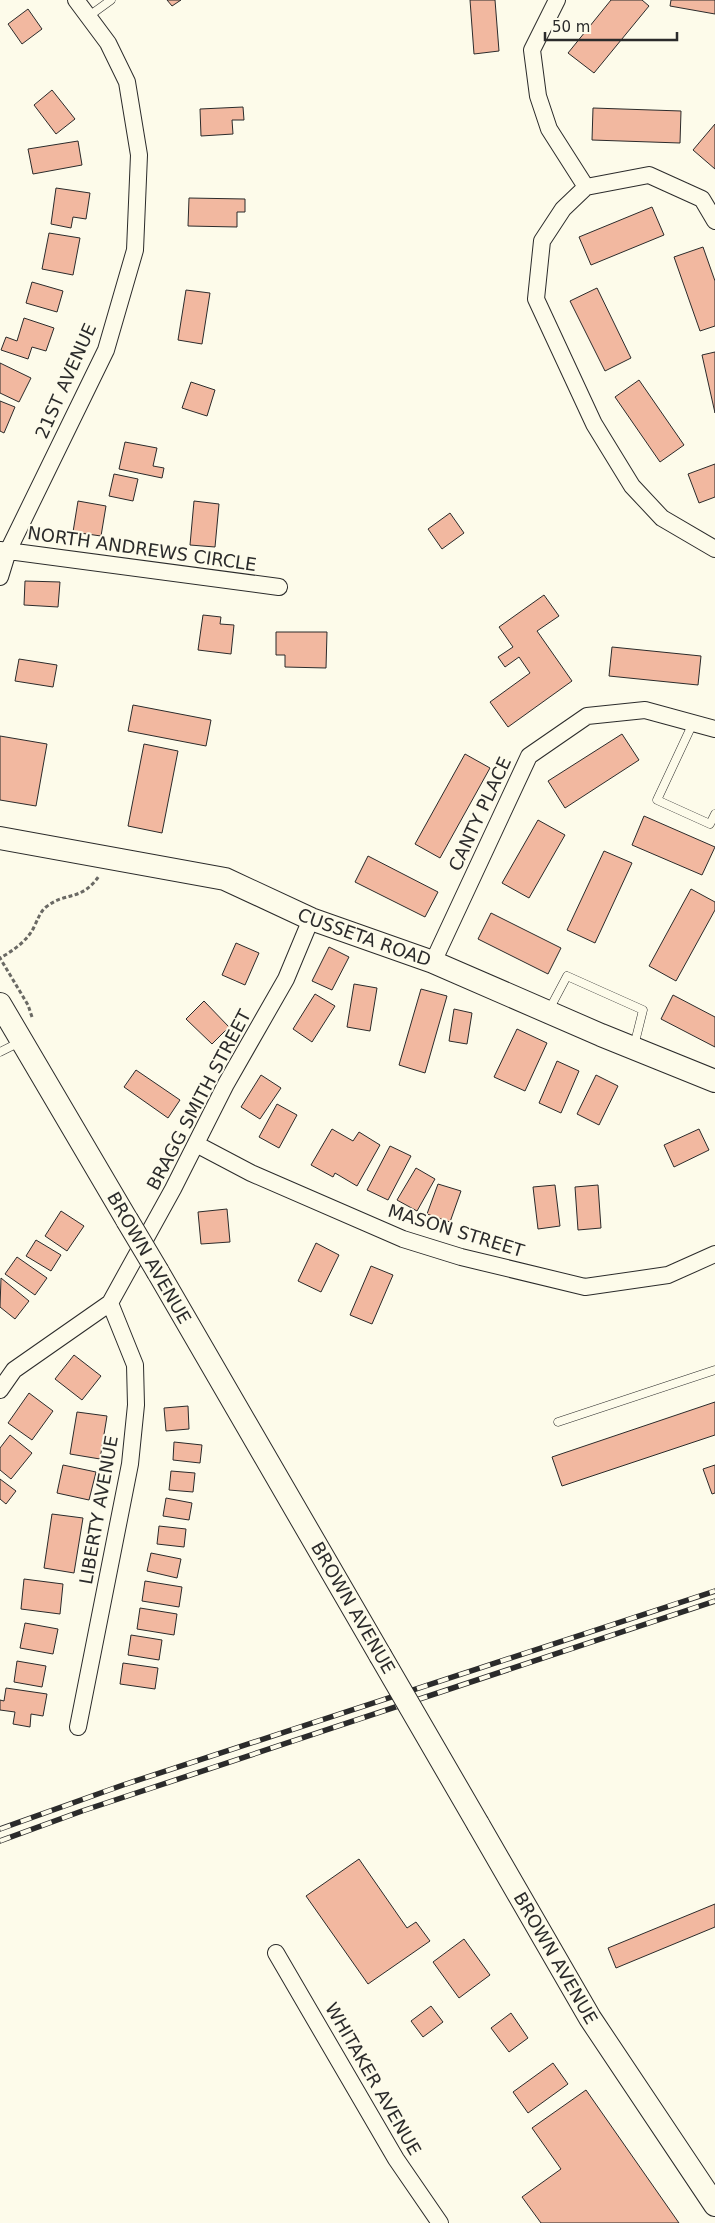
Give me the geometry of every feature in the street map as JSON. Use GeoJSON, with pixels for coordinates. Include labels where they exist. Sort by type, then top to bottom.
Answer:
{"type":"FeatureCollection","features":[{"type":"Feature","properties":{"kind":"street","name":"21ST AVENUE"},"geometry":{"type":"LineString","coordinates":[[0,577],[4,551],[106,350],[135,250],[138,155],[127,82],[108,43],[76,0]]}},
{"type":"Feature","properties":{"kind":"street"},"geometry":{"type":"LineString","coordinates":[[557,0],[532,50],[538,96],[549,129],[586,187]]}},
{"type":"Feature","properties":{"kind":"street"},"geometry":{"type":"LineString","coordinates":[[715,221],[702,199],[649,175],[586,187],[563,209],[542,240],[536,299],[594,424],[632,486],[662,518],[715,549]]}},
{"type":"Feature","properties":{"kind":"street","name":"NORTH ANDREWS CIRCLE"},"geometry":{"type":"LineString","coordinates":[[4,551],[279,588]]}},
{"type":"Feature","properties":{"kind":"street","name":"CANTY PLACE"},"geometry":{"type":"LineString","coordinates":[[433,962],[529,756],[588,716],[645,710],[715,729]]}},
{"type":"Feature","properties":{"kind":"street","name":"CUSSETA ROAD"},"geometry":{"type":"LineString","coordinates":[[0,838],[225,879],[311,919],[433,962],[715,1081]]}},
{"type":"Feature","properties":{"kind":"street","name":"BRAGG SMITH STREET"},"geometry":{"type":"LineString","coordinates":[[0,1390],[14,1370],[110,1303],[141,1250],[226,1084],[286,979],[311,919]]}},
{"type":"Feature","properties":{"kind":"street","name":"BROWN AVENUE"},"geometry":{"type":"LineString","coordinates":[[0,1004],[158,1272],[590,2018],[715,2205]]}},
{"type":"Feature","properties":{"kind":"street","name":"MASON STREET"},"geometry":{"type":"LineString","coordinates":[[196,1144],[251,1173],[403,1239],[461,1257],[585,1287],[668,1275],[715,1254]]}},
{"type":"Feature","properties":{"kind":"street","name":"LIBERTY AVENUE"},"geometry":{"type":"LineString","coordinates":[[78,1727],[130,1464],[136,1405],[135,1365],[110,1303]]}},
{"type":"Feature","properties":{"kind":"street","name":"WHITAKER AVENUE"},"geometry":{"type":"LineString","coordinates":[[276,1953],[396,2160],[440,2223]]}},
{"type":"Feature","properties":{"kind":"lane"},"geometry":{"type":"LineString","coordinates":[[92,19],[110,0]]}},
{"type":"Feature","properties":{"kind":"lane"},"geometry":{"type":"LineString","coordinates":[[693,723],[657,800],[710,824],[715,814]]}},
{"type":"Feature","properties":{"kind":"lane"},"geometry":{"type":"LineString","coordinates":[[548,1012],[567,976],[643,1010],[633,1048]]}},
{"type":"Feature","properties":{"kind":"lane"},"geometry":{"type":"LineString","coordinates":[[0,1052],[22,1041]]}},
{"type":"Feature","properties":{"kind":"lane"},"geometry":{"type":"LineString","coordinates":[[558,1422],[715,1370]]}},
{"type":"Feature","properties":{"kind":"path"},"geometry":{"type":"LineString","coordinates":[[34,1023],[28,1005],[0,958],[21,944],[34,928],[41,912],[47,906],[89,889],[102,870]]}},
{"type":"Feature","properties":{"kind":"building"},"geometry":{"type":"Polygon","coordinates":[[[167,0],[181,0],[172,6],[167,0]]]}},
{"type":"Feature","properties":{"kind":"building"},"geometry":{"type":"Polygon","coordinates":[[[470,0],[495,0],[499,51],[474,54],[470,0]]]}},
{"type":"Feature","properties":{"kind":"building"},"geometry":{"type":"Polygon","coordinates":[[[611,0],[642,0],[649,6],[594,73],[568,53],[611,0]]]}},
{"type":"Feature","properties":{"kind":"building"},"geometry":{"type":"Polygon","coordinates":[[[671,0],[715,0],[715,14],[670,6],[671,0]]]}},
{"type":"Feature","properties":{"kind":"building"},"geometry":{"type":"Polygon","coordinates":[[[28,9],[42,29],[22,44],[8,24],[28,9]]]}},
{"type":"Feature","properties":{"kind":"building"},"geometry":{"type":"Polygon","coordinates":[[[52,90],[75,119],[56,134],[34,105],[52,90]]]}},
{"type":"Feature","properties":{"kind":"building"},"geometry":{"type":"Polygon","coordinates":[[[243,107],[244,120],[232,120],[233,134],[201,136],[200,109],[243,107]]]}},
{"type":"Feature","properties":{"kind":"building"},"geometry":{"type":"Polygon","coordinates":[[[593,108],[681,111],[680,143],[592,140],[593,108]]]}},
{"type":"Feature","properties":{"kind":"building"},"geometry":{"type":"Polygon","coordinates":[[[715,124],[715,169],[693,150],[715,124]]]}},
{"type":"Feature","properties":{"kind":"building"},"geometry":{"type":"Polygon","coordinates":[[[78,141],[82,165],[33,174],[28,149],[78,141]]]}},
{"type":"Feature","properties":{"kind":"building"},"geometry":{"type":"Polygon","coordinates":[[[56,188],[90,193],[86,219],[73,217],[71,228],[51,224],[56,188]]]}},
{"type":"Feature","properties":{"kind":"building"},"geometry":{"type":"Polygon","coordinates":[[[189,198],[245,199],[245,212],[237,212],[237,227],[188,226],[189,198]]]}},
{"type":"Feature","properties":{"kind":"building"},"geometry":{"type":"Polygon","coordinates":[[[652,207],[664,235],[591,265],[579,237],[652,207]]]}},
{"type":"Feature","properties":{"kind":"building"},"geometry":{"type":"Polygon","coordinates":[[[49,233],[80,238],[73,275],[42,269],[49,233]]]}},
{"type":"Feature","properties":{"kind":"building"},"geometry":{"type":"Polygon","coordinates":[[[703,247],[715,281],[715,326],[700,331],[674,257],[703,247]]]}},
{"type":"Feature","properties":{"kind":"building"},"geometry":{"type":"Polygon","coordinates":[[[32,282],[63,291],[57,312],[26,303],[32,282]]]}},
{"type":"Feature","properties":{"kind":"building"},"geometry":{"type":"Polygon","coordinates":[[[597,288],[631,358],[605,371],[570,301],[597,288]]]}},
{"type":"Feature","properties":{"kind":"building"},"geometry":{"type":"Polygon","coordinates":[[[186,290],[210,293],[202,344],[178,340],[186,290]]]}},
{"type":"Feature","properties":{"kind":"building"},"geometry":{"type":"Polygon","coordinates":[[[24,318],[54,328],[46,351],[32,347],[28,359],[1,350],[6,337],[17,341],[24,318]]]}},
{"type":"Feature","properties":{"kind":"building"},"geometry":{"type":"Polygon","coordinates":[[[715,352],[715,413],[702,355],[715,352]]]}},
{"type":"Feature","properties":{"kind":"building"},"geometry":{"type":"Polygon","coordinates":[[[0,363],[31,378],[19,402],[0,393],[0,363]]]}},
{"type":"Feature","properties":{"kind":"building"},"geometry":{"type":"Polygon","coordinates":[[[639,380],[684,445],[660,462],[615,397],[639,380]]]}},
{"type":"Feature","properties":{"kind":"building"},"geometry":{"type":"Polygon","coordinates":[[[191,382],[215,390],[207,416],[182,408],[191,382]]]}},
{"type":"Feature","properties":{"kind":"building"},"geometry":{"type":"Polygon","coordinates":[[[0,401],[15,407],[4,433],[0,431],[0,401]]]}},
{"type":"Feature","properties":{"kind":"building"},"geometry":{"type":"Polygon","coordinates":[[[125,442],[157,448],[153,466],[164,468],[162,478],[119,469],[125,442]]]}},
{"type":"Feature","properties":{"kind":"building"},"geometry":{"type":"Polygon","coordinates":[[[715,464],[715,497],[699,503],[688,474],[715,464]]]}},
{"type":"Feature","properties":{"kind":"building"},"geometry":{"type":"Polygon","coordinates":[[[114,474],[138,479],[133,501],[109,496],[114,474]]]}},
{"type":"Feature","properties":{"kind":"building"},"geometry":{"type":"Polygon","coordinates":[[[78,501],[106,506],[101,536],[73,532],[78,501]]]}},
{"type":"Feature","properties":{"kind":"building"},"geometry":{"type":"Polygon","coordinates":[[[194,501],[219,504],[215,547],[190,545],[194,501]]]}},
{"type":"Feature","properties":{"kind":"building"},"geometry":{"type":"Polygon","coordinates":[[[450,513],[464,533],[442,549],[428,529],[450,513]]]}},
{"type":"Feature","properties":{"kind":"building"},"geometry":{"type":"Polygon","coordinates":[[[25,581],[60,582],[58,607],[24,605],[25,581]]]}},
{"type":"Feature","properties":{"kind":"building"},"geometry":{"type":"Polygon","coordinates":[[[544,595],[559,616],[537,631],[572,681],[508,727],[490,702],[530,673],[519,657],[505,667],[498,657],[513,647],[499,627],[544,595]]]}},
{"type":"Feature","properties":{"kind":"building"},"geometry":{"type":"Polygon","coordinates":[[[203,615],[221,617],[220,624],[234,625],[231,654],[198,650],[203,615]]]}},
{"type":"Feature","properties":{"kind":"building"},"geometry":{"type":"Polygon","coordinates":[[[276,632],[327,632],[326,668],[285,667],[285,655],[276,655],[276,632]]]}},
{"type":"Feature","properties":{"kind":"building"},"geometry":{"type":"Polygon","coordinates":[[[612,647],[701,656],[698,685],[609,676],[612,647]]]}},
{"type":"Feature","properties":{"kind":"building"},"geometry":{"type":"Polygon","coordinates":[[[19,659],[57,665],[53,687],[15,681],[19,659]]]}},
{"type":"Feature","properties":{"kind":"building"},"geometry":{"type":"Polygon","coordinates":[[[133,705],[211,720],[206,746],[128,731],[133,705]]]}},
{"type":"Feature","properties":{"kind":"building"},"geometry":{"type":"Polygon","coordinates":[[[622,734],[639,760],[565,808],[548,781],[622,734]]]}},
{"type":"Feature","properties":{"kind":"building"},"geometry":{"type":"Polygon","coordinates":[[[0,736],[47,744],[36,806],[0,800],[0,736]]]}},
{"type":"Feature","properties":{"kind":"building"},"geometry":{"type":"Polygon","coordinates":[[[144,744],[178,751],[162,833],[128,826],[144,744]]]}},
{"type":"Feature","properties":{"kind":"building"},"geometry":{"type":"Polygon","coordinates":[[[465,754],[490,768],[440,858],[415,844],[465,754]]]}},
{"type":"Feature","properties":{"kind":"building"},"geometry":{"type":"Polygon","coordinates":[[[644,816],[715,847],[702,875],[632,845],[644,816]]]}},
{"type":"Feature","properties":{"kind":"building"},"geometry":{"type":"Polygon","coordinates":[[[538,820],[565,835],[529,898],[502,883],[538,820]]]}},
{"type":"Feature","properties":{"kind":"building"},"geometry":{"type":"Polygon","coordinates":[[[604,851],[632,863],[595,943],[567,930],[604,851]]]}},
{"type":"Feature","properties":{"kind":"building"},"geometry":{"type":"Polygon","coordinates":[[[368,856],[438,892],[425,917],[355,882],[368,856]]]}},
{"type":"Feature","properties":{"kind":"building"},"geometry":{"type":"Polygon","coordinates":[[[691,889],[715,902],[715,910],[676,981],[649,966],[691,889]]]}},
{"type":"Feature","properties":{"kind":"building"},"geometry":{"type":"Polygon","coordinates":[[[491,913],[561,948],[548,974],[478,939],[491,913]]]}},
{"type":"Feature","properties":{"kind":"building"},"geometry":{"type":"Polygon","coordinates":[[[236,943],[259,953],[245,985],[222,975],[236,943]]]}},
{"type":"Feature","properties":{"kind":"building"},"geometry":{"type":"Polygon","coordinates":[[[329,947],[349,957],[332,990],[312,981],[329,947]]]}},
{"type":"Feature","properties":{"kind":"building"},"geometry":{"type":"Polygon","coordinates":[[[354,984],[377,988],[370,1031],[347,1027],[354,984]]]}},
{"type":"Feature","properties":{"kind":"building"},"geometry":{"type":"Polygon","coordinates":[[[421,989],[447,996],[425,1073],[399,1065],[421,989]]]}},
{"type":"Feature","properties":{"kind":"building"},"geometry":{"type":"Polygon","coordinates":[[[315,994],[335,1006],[312,1042],[293,1029],[315,994]]]}},
{"type":"Feature","properties":{"kind":"building"},"geometry":{"type":"Polygon","coordinates":[[[673,995],[715,1017],[715,1047],[661,1019],[673,995]]]}},
{"type":"Feature","properties":{"kind":"building"},"geometry":{"type":"Polygon","coordinates":[[[204,1001],[229,1027],[212,1044],[186,1019],[204,1001]]]}},
{"type":"Feature","properties":{"kind":"building"},"geometry":{"type":"Polygon","coordinates":[[[454,1009],[472,1013],[467,1044],[449,1041],[454,1009]]]}},
{"type":"Feature","properties":{"kind":"building"},"geometry":{"type":"Polygon","coordinates":[[[517,1029],[547,1043],[525,1091],[494,1077],[517,1029]]]}},
{"type":"Feature","properties":{"kind":"building"},"geometry":{"type":"Polygon","coordinates":[[[557,1061],[579,1071],[561,1113],[539,1103],[557,1061]]]}},
{"type":"Feature","properties":{"kind":"building"},"geometry":{"type":"Polygon","coordinates":[[[136,1070],[180,1100],[168,1118],[124,1087],[136,1070]]]}},
{"type":"Feature","properties":{"kind":"building"},"geometry":{"type":"Polygon","coordinates":[[[261,1075],[281,1088],[260,1119],[241,1107],[261,1075]]]}},
{"type":"Feature","properties":{"kind":"building"},"geometry":{"type":"Polygon","coordinates":[[[596,1075],[618,1086],[599,1125],[577,1114],[596,1075]]]}},
{"type":"Feature","properties":{"kind":"building"},"geometry":{"type":"Polygon","coordinates":[[[277,1104],[297,1115],[279,1148],[259,1137],[277,1104]]]}},
{"type":"Feature","properties":{"kind":"building"},"geometry":{"type":"Polygon","coordinates":[[[332,1129],[353,1141],[359,1132],[380,1145],[357,1186],[335,1173],[333,1177],[311,1165],[332,1129]]]}},
{"type":"Feature","properties":{"kind":"building"},"geometry":{"type":"Polygon","coordinates":[[[699,1129],[709,1150],[674,1167],[664,1145],[699,1129]]]}},
{"type":"Feature","properties":{"kind":"building"},"geometry":{"type":"Polygon","coordinates":[[[390,1146],[411,1156],[388,1200],[367,1190],[390,1146]]]}},
{"type":"Feature","properties":{"kind":"building"},"geometry":{"type":"Polygon","coordinates":[[[416,1168],[435,1179],[417,1211],[397,1200],[416,1168]]]}},
{"type":"Feature","properties":{"kind":"building"},"geometry":{"type":"Polygon","coordinates":[[[438,1184],[461,1191],[450,1222],[427,1214],[438,1184]]]}},
{"type":"Feature","properties":{"kind":"building"},"geometry":{"type":"Polygon","coordinates":[[[555,1185],[560,1226],[538,1229],[533,1187],[555,1185]]]}},
{"type":"Feature","properties":{"kind":"building"},"geometry":{"type":"Polygon","coordinates":[[[598,1185],[601,1228],[578,1230],[575,1187],[598,1185]]]}},
{"type":"Feature","properties":{"kind":"building"},"geometry":{"type":"Polygon","coordinates":[[[227,1209],[230,1242],[201,1244],[198,1212],[227,1209]]]}},
{"type":"Feature","properties":{"kind":"building"},"geometry":{"type":"Polygon","coordinates":[[[61,1211],[84,1226],[67,1251],[45,1236],[61,1211]]]}},
{"type":"Feature","properties":{"kind":"building"},"geometry":{"type":"Polygon","coordinates":[[[36,1240],[61,1255],[51,1271],[26,1256],[36,1240]]]}},
{"type":"Feature","properties":{"kind":"building"},"geometry":{"type":"Polygon","coordinates":[[[316,1243],[339,1255],[321,1292],[298,1281],[316,1243]]]}},
{"type":"Feature","properties":{"kind":"building"},"geometry":{"type":"Polygon","coordinates":[[[17,1257],[47,1278],[35,1295],[5,1274],[17,1257]]]}},
{"type":"Feature","properties":{"kind":"building"},"geometry":{"type":"Polygon","coordinates":[[[371,1266],[393,1275],[372,1324],[350,1315],[371,1266]]]}},
{"type":"Feature","properties":{"kind":"building"},"geometry":{"type":"Polygon","coordinates":[[[1,1278],[29,1301],[15,1319],[0,1307],[1,1278]]]}},
{"type":"Feature","properties":{"kind":"building"},"geometry":{"type":"Polygon","coordinates":[[[74,1355],[101,1376],[82,1400],[55,1379],[74,1355]]]}},
{"type":"Feature","properties":{"kind":"building"},"geometry":{"type":"Polygon","coordinates":[[[29,1393],[53,1411],[32,1440],[8,1423],[29,1393]]]}},
{"type":"Feature","properties":{"kind":"building"},"geometry":{"type":"Polygon","coordinates":[[[715,1402],[715,1435],[562,1486],[552,1457],[715,1402]]]}},
{"type":"Feature","properties":{"kind":"building"},"geometry":{"type":"Polygon","coordinates":[[[188,1406],[189,1429],[166,1431],[164,1408],[188,1406]]]}},
{"type":"Feature","properties":{"kind":"building"},"geometry":{"type":"Polygon","coordinates":[[[77,1412],[107,1416],[100,1459],[70,1454],[77,1412]]]}},
{"type":"Feature","properties":{"kind":"building"},"geometry":{"type":"Polygon","coordinates":[[[10,1435],[32,1453],[11,1479],[0,1470],[0,1448],[10,1435]]]}},
{"type":"Feature","properties":{"kind":"building"},"geometry":{"type":"Polygon","coordinates":[[[174,1442],[202,1445],[200,1463],[173,1460],[174,1442]]]}},
{"type":"Feature","properties":{"kind":"building"},"geometry":{"type":"Polygon","coordinates":[[[63,1465],[96,1472],[89,1500],[57,1493],[63,1465]]]}},
{"type":"Feature","properties":{"kind":"building"},"geometry":{"type":"Polygon","coordinates":[[[715,1465],[715,1493],[712,1494],[703,1469],[715,1465]]]}},
{"type":"Feature","properties":{"kind":"building"},"geometry":{"type":"Polygon","coordinates":[[[171,1471],[195,1473],[193,1492],[169,1490],[171,1471]]]}},
{"type":"Feature","properties":{"kind":"building"},"geometry":{"type":"Polygon","coordinates":[[[0,1479],[16,1491],[6,1504],[0,1499],[0,1479]]]}},
{"type":"Feature","properties":{"kind":"building"},"geometry":{"type":"Polygon","coordinates":[[[166,1498],[192,1503],[189,1520],[163,1516],[166,1498]]]}},
{"type":"Feature","properties":{"kind":"building"},"geometry":{"type":"Polygon","coordinates":[[[52,1514],[83,1518],[74,1573],[44,1568],[52,1514]]]}},
{"type":"Feature","properties":{"kind":"building"},"geometry":{"type":"Polygon","coordinates":[[[159,1526],[186,1529],[184,1547],[157,1544],[159,1526]]]}},
{"type":"Feature","properties":{"kind":"building"},"geometry":{"type":"Polygon","coordinates":[[[151,1553],[181,1559],[177,1578],[147,1571],[151,1553]]]}},
{"type":"Feature","properties":{"kind":"building"},"geometry":{"type":"Polygon","coordinates":[[[24,1579],[63,1584],[60,1614],[21,1609],[24,1579]]]}},
{"type":"Feature","properties":{"kind":"building"},"geometry":{"type":"Polygon","coordinates":[[[145,1581],[182,1587],[179,1607],[142,1601],[145,1581]]]}},
{"type":"Feature","properties":{"kind":"building"},"geometry":{"type":"Polygon","coordinates":[[[140,1608],[177,1614],[174,1635],[137,1629],[140,1608]]]}},
{"type":"Feature","properties":{"kind":"building"},"geometry":{"type":"Polygon","coordinates":[[[25,1623],[58,1629],[53,1654],[20,1648],[25,1623]]]}},
{"type":"Feature","properties":{"kind":"building"},"geometry":{"type":"Polygon","coordinates":[[[131,1635],[162,1640],[159,1660],[128,1655],[131,1635]]]}},
{"type":"Feature","properties":{"kind":"building"},"geometry":{"type":"Polygon","coordinates":[[[17,1661],[46,1666],[42,1687],[14,1682],[17,1661]]]}},
{"type":"Feature","properties":{"kind":"building"},"geometry":{"type":"Polygon","coordinates":[[[123,1663],[158,1668],[155,1689],[120,1684],[123,1663]]]}},
{"type":"Feature","properties":{"kind":"building"},"geometry":{"type":"Polygon","coordinates":[[[6,1688],[47,1694],[43,1716],[31,1714],[30,1727],[13,1724],[15,1712],[0,1710],[0,1700],[4,1701],[6,1688]]]}},
{"type":"Feature","properties":{"kind":"building"},"geometry":{"type":"Polygon","coordinates":[[[359,1859],[407,1928],[416,1922],[430,1941],[368,1984],[306,1896],[359,1859]]]}},
{"type":"Feature","properties":{"kind":"building"},"geometry":{"type":"Polygon","coordinates":[[[715,1904],[715,1927],[616,1968],[608,1948],[715,1904]]]}},
{"type":"Feature","properties":{"kind":"building"},"geometry":{"type":"Polygon","coordinates":[[[464,1939],[490,1975],[459,1998],[433,1962],[464,1939]]]}},
{"type":"Feature","properties":{"kind":"building"},"geometry":{"type":"Polygon","coordinates":[[[431,2006],[443,2022],[423,2037],[411,2021],[431,2006]]]}},
{"type":"Feature","properties":{"kind":"building"},"geometry":{"type":"Polygon","coordinates":[[[511,2013],[528,2038],[509,2052],[491,2028],[511,2013]]]}},
{"type":"Feature","properties":{"kind":"building"},"geometry":{"type":"Polygon","coordinates":[[[553,2063],[568,2084],[528,2113],[513,2092],[553,2063]]]}},
{"type":"Feature","properties":{"kind":"building"},"geometry":{"type":"Polygon","coordinates":[[[586,2090],[679,2223],[541,2223],[522,2197],[561,2169],[532,2128],[586,2090]]]}},
{"type":"Feature","properties":{"kind":"railway"},"geometry":{"type":"LineString","coordinates":[[0,1829],[123,1785],[715,1591]]}},
{"type":"Feature","properties":{"kind":"railway"},"geometry":{"type":"LineString","coordinates":[[0,1841],[82,1811],[715,1601]]}}]}
